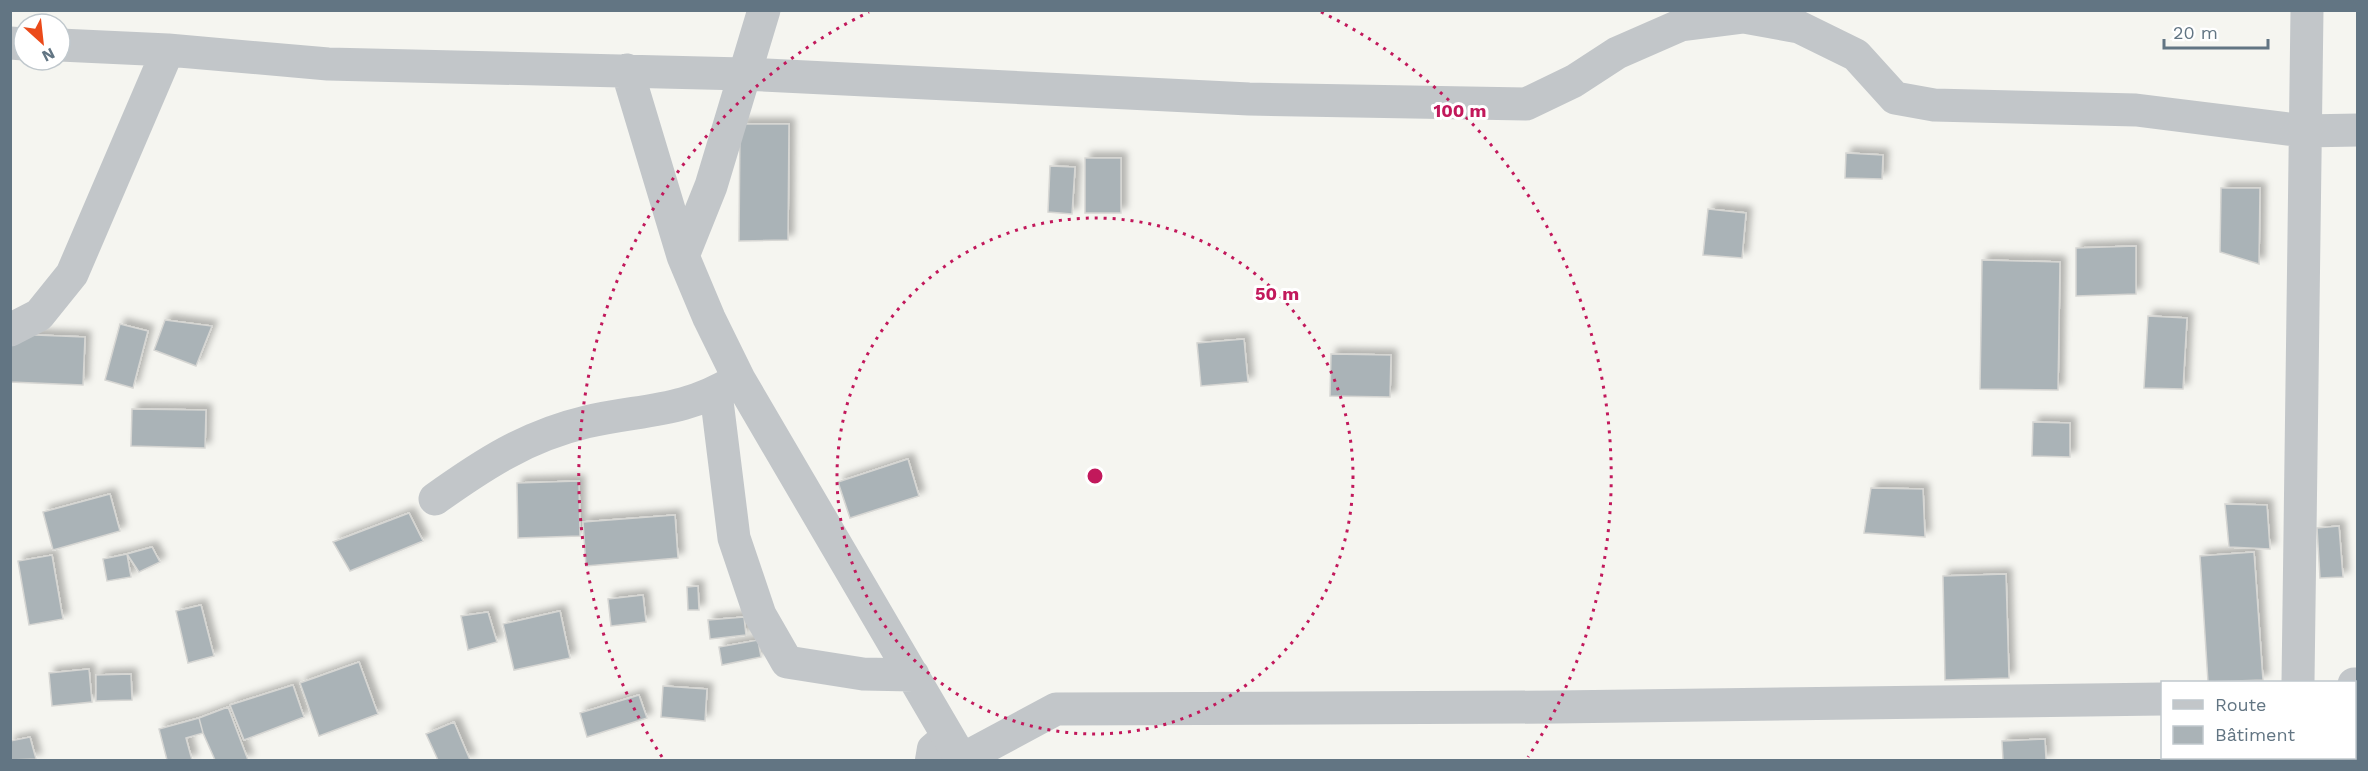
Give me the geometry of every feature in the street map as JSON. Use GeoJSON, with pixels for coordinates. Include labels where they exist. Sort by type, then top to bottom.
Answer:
{"type":"FeatureCollection","features":[{"type":"Feature","properties":{"kind":"street"},"geometry":{"type":"LineString","coordinates":[[683,256],[711,186],[764,10]]}},
{"type":"Feature","properties":{"kind":"street"},"geometry":{"type":"LineString","coordinates":[[2298,681],[2307,10]]}},
{"type":"Feature","properties":{"kind":"street"},"geometry":{"type":"LineString","coordinates":[[72,46],[168,50],[328,64],[744,74],[1249,99],[1526,104],[1574,81],[1617,53],[1681,25],[1744,17],[1799,27],[1856,55],[1895,98],[1934,105],[2136,110],[2304,131],[2358,130]]}},
{"type":"Feature","properties":{"kind":"street"},"geometry":{"type":"LineString","coordinates":[[10,330],[39,315],[72,274],[168,50]]}},
{"type":"Feature","properties":{"kind":"street"},"geometry":{"type":"LineString","coordinates":[[627,70],[683,256],[709,318],[728,386],[734,538],[760,615],[787,662],[862,674],[913,675]]}},
{"type":"Feature","properties":{"kind":"street"},"geometry":{"type":"LineString","coordinates":[[435,499],[480,467],[537,436],[587,422],[685,405],[728,386]]}},
{"type":"Feature","properties":{"kind":"street"},"geometry":{"type":"LineString","coordinates":[[728,386],[913,675],[950,754],[1056,709],[1544,707],[2161,699]]}},
{"type":"Feature","properties":{"kind":"building"},"geometry":{"type":"Polygon","coordinates":[[[740,124],[789,124],[788,240],[739,241],[740,124]]]}},
{"type":"Feature","properties":{"kind":"building"},"geometry":{"type":"Polygon","coordinates":[[[1846,153],[1883,155],[1882,179],[1845,178],[1846,153]]]}},
{"type":"Feature","properties":{"kind":"building"},"geometry":{"type":"Polygon","coordinates":[[[1085,158],[1121,158],[1121,213],[1085,213],[1085,158]]]}},
{"type":"Feature","properties":{"kind":"building"},"geometry":{"type":"Polygon","coordinates":[[[1050,166],[1075,167],[1072,214],[1048,212],[1050,166]]]}},
{"type":"Feature","properties":{"kind":"building"},"geometry":{"type":"Polygon","coordinates":[[[2221,188],[2260,188],[2259,264],[2220,252],[2221,188]]]}},
{"type":"Feature","properties":{"kind":"building"},"geometry":{"type":"Polygon","coordinates":[[[1708,209],[1746,213],[1742,258],[1703,255],[1708,209]]]}},
{"type":"Feature","properties":{"kind":"building"},"geometry":{"type":"Polygon","coordinates":[[[2136,246],[2136,294],[2076,296],[2076,248],[2136,246]]]}},
{"type":"Feature","properties":{"kind":"building"},"geometry":{"type":"Polygon","coordinates":[[[1982,260],[2060,262],[2058,390],[1980,389],[1982,260]]]}},
{"type":"Feature","properties":{"kind":"building"},"geometry":{"type":"Polygon","coordinates":[[[2148,316],[2187,318],[2183,389],[2144,388],[2148,316]]]}},
{"type":"Feature","properties":{"kind":"building"},"geometry":{"type":"Polygon","coordinates":[[[165,320],[212,326],[196,366],[154,350],[165,320]]]}},
{"type":"Feature","properties":{"kind":"building"},"geometry":{"type":"Polygon","coordinates":[[[120,324],[148,331],[133,388],[105,380],[120,324]]]}},
{"type":"Feature","properties":{"kind":"building"},"geometry":{"type":"Polygon","coordinates":[[[10,334],[85,337],[83,385],[10,382],[10,334]]]}},
{"type":"Feature","properties":{"kind":"building"},"geometry":{"type":"Polygon","coordinates":[[[1244,339],[1248,382],[1201,386],[1197,343],[1244,339]]]}},
{"type":"Feature","properties":{"kind":"building"},"geometry":{"type":"Polygon","coordinates":[[[1331,354],[1391,355],[1390,397],[1330,396],[1331,354]]]}},
{"type":"Feature","properties":{"kind":"building"},"geometry":{"type":"Polygon","coordinates":[[[132,409],[206,410],[205,448],[131,446],[132,409]]]}},
{"type":"Feature","properties":{"kind":"building"},"geometry":{"type":"Polygon","coordinates":[[[2033,422],[2070,423],[2070,457],[2032,456],[2033,422]]]}},
{"type":"Feature","properties":{"kind":"building"},"geometry":{"type":"Polygon","coordinates":[[[908,459],[919,496],[850,518],[838,482],[908,459]]]}},
{"type":"Feature","properties":{"kind":"building"},"geometry":{"type":"Polygon","coordinates":[[[579,481],[580,536],[518,538],[517,483],[579,481]]]}},
{"type":"Feature","properties":{"kind":"building"},"geometry":{"type":"Polygon","coordinates":[[[1871,488],[1923,489],[1925,537],[1864,533],[1871,488]]]}},
{"type":"Feature","properties":{"kind":"building"},"geometry":{"type":"Polygon","coordinates":[[[110,494],[120,531],[53,550],[43,512],[110,494]]]}},
{"type":"Feature","properties":{"kind":"building"},"geometry":{"type":"Polygon","coordinates":[[[2225,504],[2267,505],[2270,549],[2229,547],[2225,504]]]}},
{"type":"Feature","properties":{"kind":"building"},"geometry":{"type":"Polygon","coordinates":[[[409,513],[423,541],[350,571],[333,542],[409,513]]]}},
{"type":"Feature","properties":{"kind":"building"},"geometry":{"type":"Polygon","coordinates":[[[675,515],[678,558],[586,566],[583,522],[675,515]]]}},
{"type":"Feature","properties":{"kind":"building"},"geometry":{"type":"Polygon","coordinates":[[[2339,526],[2343,577],[2320,578],[2317,528],[2339,526]]]}},
{"type":"Feature","properties":{"kind":"building"},"geometry":{"type":"Polygon","coordinates":[[[152,547],[160,562],[139,572],[127,554],[152,547]]]}},
{"type":"Feature","properties":{"kind":"building"},"geometry":{"type":"Polygon","coordinates":[[[2254,552],[2263,680],[2208,681],[2200,556],[2254,552]]]}},
{"type":"Feature","properties":{"kind":"building"},"geometry":{"type":"Polygon","coordinates":[[[127,554],[131,577],[107,581],[103,559],[127,554]]]}},
{"type":"Feature","properties":{"kind":"building"},"geometry":{"type":"Polygon","coordinates":[[[52,555],[63,619],[29,625],[18,561],[52,555]]]}},
{"type":"Feature","properties":{"kind":"building"},"geometry":{"type":"Polygon","coordinates":[[[2006,574],[2009,678],[1945,680],[1943,576],[2006,574]]]}},
{"type":"Feature","properties":{"kind":"building"},"geometry":{"type":"Polygon","coordinates":[[[698,586],[699,610],[688,610],[687,587],[698,586]]]}},
{"type":"Feature","properties":{"kind":"building"},"geometry":{"type":"Polygon","coordinates":[[[643,595],[646,622],[611,626],[608,599],[643,595]]]}},
{"type":"Feature","properties":{"kind":"building"},"geometry":{"type":"Polygon","coordinates":[[[201,605],[214,656],[188,663],[176,611],[201,605]]]}},
{"type":"Feature","properties":{"kind":"building"},"geometry":{"type":"Polygon","coordinates":[[[560,611],[570,658],[514,670],[503,624],[560,611]]]}},
{"type":"Feature","properties":{"kind":"building"},"geometry":{"type":"Polygon","coordinates":[[[488,612],[497,642],[468,650],[461,616],[488,612]]]}},
{"type":"Feature","properties":{"kind":"building"},"geometry":{"type":"Polygon","coordinates":[[[744,617],[746,635],[710,639],[708,620],[744,617]]]}},
{"type":"Feature","properties":{"kind":"building"},"geometry":{"type":"Polygon","coordinates":[[[758,640],[761,657],[722,665],[719,647],[758,640]]]}},
{"type":"Feature","properties":{"kind":"building"},"geometry":{"type":"Polygon","coordinates":[[[359,662],[378,714],[319,736],[300,683],[359,662]]]}},
{"type":"Feature","properties":{"kind":"building"},"geometry":{"type":"Polygon","coordinates":[[[89,669],[92,702],[52,706],[49,673],[89,669]]]}},
{"type":"Feature","properties":{"kind":"building"},"geometry":{"type":"Polygon","coordinates":[[[131,674],[132,700],[96,701],[96,675],[131,674]]]}},
{"type":"Feature","properties":{"kind":"building"},"geometry":{"type":"Polygon","coordinates":[[[293,685],[304,717],[244,740],[230,705],[293,685]]]}},
{"type":"Feature","properties":{"kind":"building"},"geometry":{"type":"Polygon","coordinates":[[[663,686],[707,689],[705,721],[661,717],[663,686]]]}},
{"type":"Feature","properties":{"kind":"building"},"geometry":{"type":"Polygon","coordinates":[[[639,695],[647,718],[587,737],[580,713],[639,695]]]}},
{"type":"Feature","properties":{"kind":"building"},"geometry":{"type":"Polygon","coordinates":[[[228,707],[248,760],[215,760],[203,733],[199,718],[228,707]]]}},
{"type":"Feature","properties":{"kind":"building"},"geometry":{"type":"Polygon","coordinates":[[[199,718],[203,733],[186,738],[192,760],[167,760],[159,729],[199,718]]]}},
{"type":"Feature","properties":{"kind":"building"},"geometry":{"type":"Polygon","coordinates":[[[454,722],[470,760],[438,760],[426,734],[454,722]]]}},
{"type":"Feature","properties":{"kind":"building"},"geometry":{"type":"Polygon","coordinates":[[[30,737],[36,759],[10,760],[10,741],[30,737]]]}},
{"type":"Feature","properties":{"kind":"building"},"geometry":{"type":"Polygon","coordinates":[[[2045,739],[2046,760],[2003,760],[2002,741],[2045,739]]]}}]}
